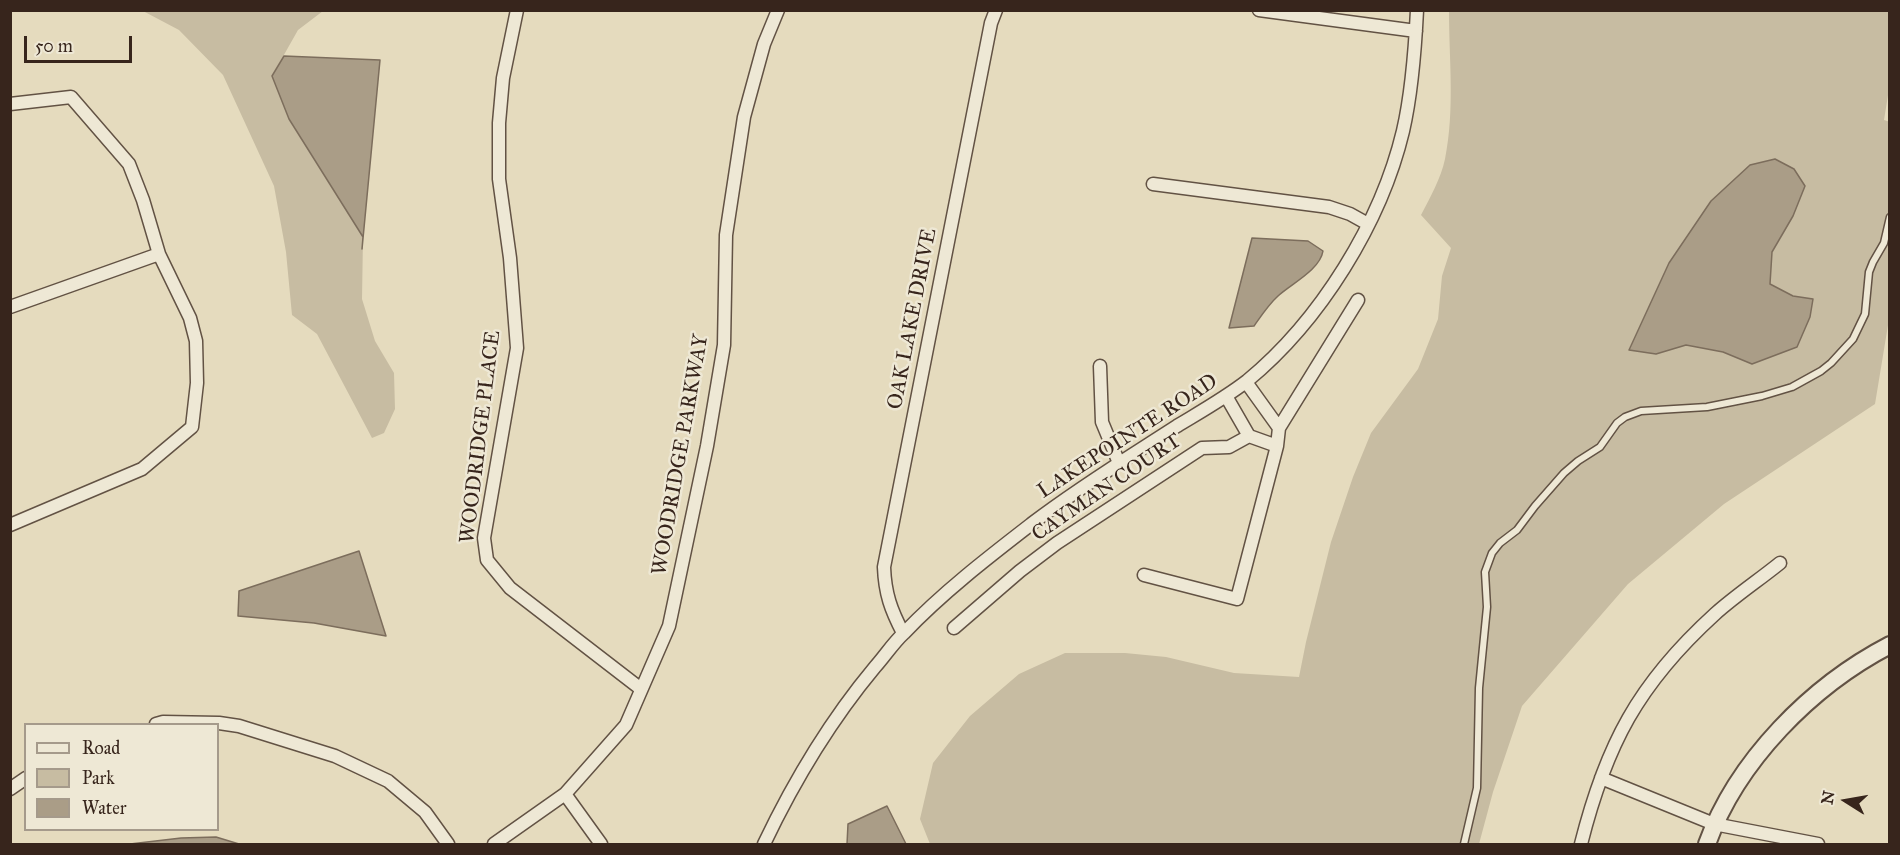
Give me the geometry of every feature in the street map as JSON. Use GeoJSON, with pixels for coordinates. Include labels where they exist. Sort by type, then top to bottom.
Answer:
{"type":"FeatureCollection","features":[{"type":"Feature","properties":{"kind":"street","name":"WOODRIDGE PLACE"},"geometry":{"type":"LineString","coordinates":[[517,10],[503,78],[499,123],[499,179],[510,258],[517,348],[484,538],[487,560],[510,588],[641,689]]}},
{"type":"Feature","properties":{"kind":"street","name":"WOODRIDGE PARKWAY"},"geometry":{"type":"LineString","coordinates":[[494,844],[565,794],[626,725],[669,626],[707,446],[724,345],[726,235],[744,117],[764,44],[778,10]]}},
{"type":"Feature","properties":{"kind":"street","name":"OAK LAKE DRIVE"},"geometry":{"type":"LineString","coordinates":[[903,633],[885,588],[884,567],[991,23],[996,10]]}},
{"type":"Feature","properties":{"kind":"street"},"geometry":{"type":"LineString","coordinates":[[1259,10],[1416,31]]}},
{"type":"Feature","properties":{"kind":"street","name":"LAKEPOINTE ROAD"},"geometry":{"type":"LineString","coordinates":[[764,844],[801,773],[828,730],[862,683],[903,633],[971,572],[1037,520],[1119,463],[1246,382],[1290,340],[1335,283],[1368,224],[1403,133],[1411,91],[1418,10]]}},
{"type":"Feature","properties":{"kind":"street"},"geometry":{"type":"LineString","coordinates":[[10,104],[70,98],[129,164],[143,200],[159,254],[190,318],[196,341],[197,383],[192,427],[142,470],[10,525]]}},
{"type":"Feature","properties":{"kind":"street"},"geometry":{"type":"LineString","coordinates":[[1154,184],[1329,207],[1350,214],[1368,224]]}},
{"type":"Feature","properties":{"kind":"street"},"geometry":{"type":"LineString","coordinates":[[10,308],[159,254]]}},
{"type":"Feature","properties":{"kind":"street"},"geometry":{"type":"LineString","coordinates":[[1144,575],[1237,599],[1278,446],[1279,428],[1358,300]]}},
{"type":"Feature","properties":{"kind":"street"},"geometry":{"type":"LineString","coordinates":[[1100,366],[1102,422],[1119,463]]}},
{"type":"Feature","properties":{"kind":"street"},"geometry":{"type":"LineString","coordinates":[[1246,382],[1279,428]]}},
{"type":"Feature","properties":{"kind":"street"},"geometry":{"type":"LineString","coordinates":[[1226,396],[1249,436],[1278,446]]}},
{"type":"Feature","properties":{"kind":"street","name":"CAYMAN COURT"},"geometry":{"type":"LineString","coordinates":[[954,628],[1056,543],[1202,448],[1229,447],[1249,436]]}},
{"type":"Feature","properties":{"kind":"street"},"geometry":{"type":"LineString","coordinates":[[1581,844],[1590,810],[1613,745],[1646,689],[1666,663],[1717,612],[1780,563]]}},
{"type":"Feature","properties":{"kind":"street"},"geometry":{"type":"LineString","coordinates":[[1707,844],[1714,824],[1743,776],[1790,718],[1828,684],[1873,653],[1890,645]]}},
{"type":"Feature","properties":{"kind":"street"},"geometry":{"type":"LineString","coordinates":[[160,723],[196,723]]}},
{"type":"Feature","properties":{"kind":"street"},"geometry":{"type":"LineString","coordinates":[[219,724],[229,724],[335,756],[388,781],[425,812],[448,844]]}},
{"type":"Feature","properties":{"kind":"street"},"geometry":{"type":"LineString","coordinates":[[1601,778],[1714,824],[1818,844]]}},
{"type":"Feature","properties":{"kind":"street"},"geometry":{"type":"LineString","coordinates":[[10,789],[24,779]]}},
{"type":"Feature","properties":{"kind":"street"},"geometry":{"type":"LineString","coordinates":[[565,794],[601,844]]}},
{"type":"Feature","properties":{"kind":"lane"},"geometry":{"type":"LineString","coordinates":[[1464,844],[1477,788],[1479,688],[1487,607],[1485,572],[1486,564],[1492,554],[1500,543],[1517,530],[1564,472],[1600,447],[1617,423],[1625,417],[1641,411],[1707,407],[1762,396],[1792,387],[1831,363],[1852,339],[1865,314],[1869,272],[1884,243],[1890,217]]}},
{"type":"Feature","properties":{"kind":"green space"},"geometry":{"type":"Polygon","coordinates":[[[143,11],[323,11],[298,30],[272,76],[289,119],[363,237],[362,299],[375,341],[394,373],[395,409],[384,433],[372,438],[317,334],[292,315],[286,252],[274,186],[223,75],[179,30],[143,11]]]}},
{"type":"Feature","properties":{"kind":"green space"},"geometry":{"type":"Polygon","coordinates":[[[1449,11],[1889,11],[1889,89],[1884,120],[1890,122],[1890,313],[1875,404],[1724,504],[1628,584],[1522,706],[1493,792],[1479,844],[930,844],[920,819],[933,763],[970,716],[1019,674],[1065,653],[1125,653],[1166,657],[1234,673],[1299,677],[1331,542],[1353,477],[1371,433],[1418,369],[1438,319],[1442,276],[1451,248],[1421,215],[1441,173],[1448,141],[1451,104],[1449,11]],[[1793,216],[1669,263],[1629,349],[1656,354],[1685,345],[1723,352],[1752,364],[1793,296],[1770,285],[1772,252],[1793,216]]]}},
{"type":"Feature","properties":{"kind":"water"},"geometry":{"type":"Polygon","coordinates":[[[284,56],[380,60],[362,249],[363,237],[289,119],[272,76],[284,56]]]}},
{"type":"Feature","properties":{"kind":"water"},"geometry":{"type":"Polygon","coordinates":[[[1775,159],[1794,169],[1805,186],[1793,216],[1772,252],[1770,284],[1793,296],[1813,299],[1810,317],[1797,347],[1752,364],[1723,352],[1686,345],[1656,354],[1629,350],[1669,263],[1711,201],[1750,165],[1775,159]]]}},
{"type":"Feature","properties":{"kind":"water"},"geometry":{"type":"Polygon","coordinates":[[[1252,238],[1308,241],[1323,251],[1317,264],[1275,299],[1254,326],[1229,328],[1252,238]]]}},
{"type":"Feature","properties":{"kind":"water"},"geometry":{"type":"Polygon","coordinates":[[[359,551],[386,636],[314,623],[238,616],[239,591],[359,551]]]}},
{"type":"Feature","properties":{"kind":"water"},"geometry":{"type":"Polygon","coordinates":[[[887,806],[906,844],[847,844],[848,824],[887,806]]]}},
{"type":"Feature","properties":{"kind":"water"},"geometry":{"type":"Polygon","coordinates":[[[216,837],[239,844],[130,844],[181,838],[216,837]]]}}]}
